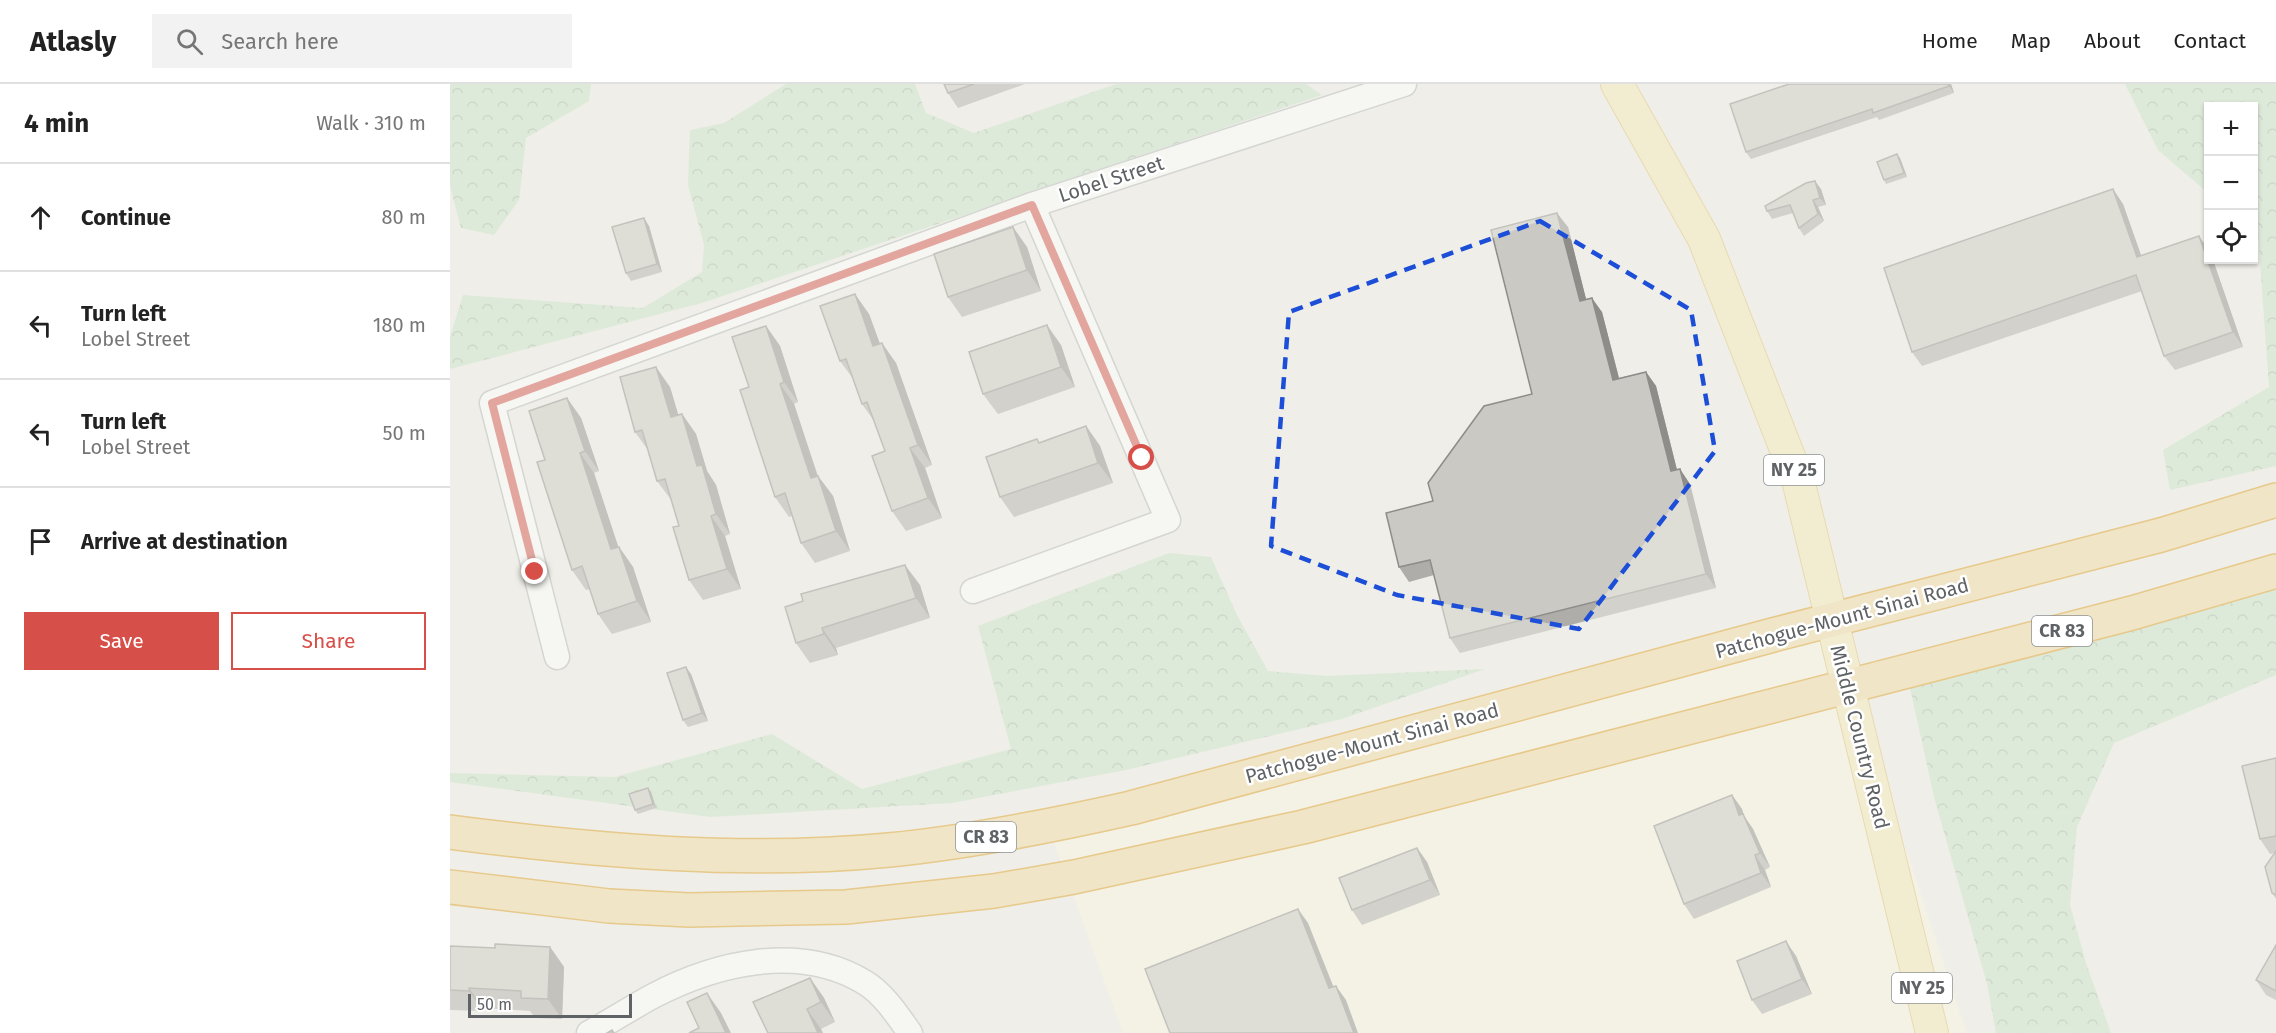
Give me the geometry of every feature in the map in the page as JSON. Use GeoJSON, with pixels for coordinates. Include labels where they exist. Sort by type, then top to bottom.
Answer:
{"type":"FeatureCollection","features":[{"type":"Feature","properties":{"kind":"highway","name":"Patchogue-Mount Sinai Road"},"geometry":{"type":"LineString","coordinates":[[450,832],[575,847],[733,855],[878,851],[1048,826],[1131,808],[1830,620],[2161,535],[2276,500]]}},
{"type":"Feature","properties":{"kind":"highway","name":"CR 83"},"geometry":{"type":"LineString","coordinates":[[450,887],[609,906],[689,910],[846,907],[994,891],[1074,877],[1303,827],[1847,687],[2204,593],[2276,571]]}},
{"type":"Feature","properties":{"kind":"main road","name":"Middle Country Road"},"geometry":{"type":"LineString","coordinates":[[1617,84],[1708,250],[1798,480],[1830,620],[1932,1033]]}},
{"type":"Feature","properties":{"kind":"street","name":"Lobel Street"},"geometry":{"type":"LineString","coordinates":[[557,657],[492,403],[1032,205],[1404,84]]}},
{"type":"Feature","properties":{"kind":"street"},"geometry":{"type":"LineString","coordinates":[[973,591],[1168,520],[1032,205]]}},
{"type":"Feature","properties":{"kind":"street"},"geometry":{"type":"LineString","coordinates":[[589,1033],[654,996],[701,975],[758,961],[799,960],[832,969],[865,982],[892,1008],[910,1033]]}},
{"type":"Feature","properties":{"kind":"highlighted area"},"geometry":{"type":"Polygon","coordinates":[[[1540,221],[1691,310],[1715,451],[1579,629],[1397,595],[1271,546],[1289,312],[1540,221]]]}},
{"type":"Feature","properties":{"kind":"shaded area"},"geometry":{"type":"Polygon","coordinates":[[[1830,620],[1967,1033],[1123,1033],[1048,826],[1830,620]]]}},
{"type":"Feature","properties":{"kind":"green space"},"geometry":{"type":"Polygon","coordinates":[[[450,84],[591,84],[589,101],[526,138],[519,200],[494,235],[461,228],[450,186],[450,84]]]}},
{"type":"Feature","properties":{"kind":"green space"},"geometry":{"type":"Polygon","coordinates":[[[786,84],[915,84],[926,113],[974,133],[1116,84],[1306,84],[1322,95],[705,302],[450,369],[450,337],[463,295],[643,308],[702,272],[704,245],[688,185],[690,130],[724,123],[786,84]]]}},
{"type":"Feature","properties":{"kind":"green space"},"geometry":{"type":"Polygon","coordinates":[[[2125,84],[2276,84],[2276,466],[2170,490],[2163,450],[2269,387],[2258,235],[2258,102],[2204,102],[2204,190],[2158,150],[2125,84]]]}},
{"type":"Feature","properties":{"kind":"green space"},"geometry":{"type":"Polygon","coordinates":[[[1169,553],[1211,557],[1237,615],[1268,671],[1327,676],[1485,669],[1342,719],[1126,770],[952,803],[710,817],[450,782],[450,773],[615,777],[772,734],[862,789],[1011,749],[978,626],[1169,553]]]}},
{"type":"Feature","properties":{"kind":"green space"},"geometry":{"type":"Polygon","coordinates":[[[2276,585],[2276,675],[2114,743],[2077,827],[2070,905],[2086,963],[2111,1033],[1996,1033],[1987,984],[1934,797],[1910,688],[2276,585]]]}},
{"type":"Feature","properties":{"kind":"building"},"geometry":{"type":"Polygon","coordinates":[[[944,84],[974,84],[948,93],[944,84]]]}},
{"type":"Feature","properties":{"kind":"building"},"geometry":{"type":"Polygon","coordinates":[[[1789,84],[1948,84],[1949,86],[1873,113],[1872,109],[1746,152],[1730,104],[1789,84]]]}},
{"type":"Feature","properties":{"kind":"building"},"geometry":{"type":"Polygon","coordinates":[[[1897,154],[1904,173],[1884,180],[1877,162],[1897,154]]]}},
{"type":"Feature","properties":{"kind":"building"},"geometry":{"type":"Polygon","coordinates":[[[1815,181],[1820,198],[1813,200],[1818,214],[1799,228],[1790,205],[1767,211],[1765,206],[1806,183],[1815,181]]]}},
{"type":"Feature","properties":{"kind":"building"},"geometry":{"type":"Polygon","coordinates":[[[2113,189],[2137,257],[2199,236],[2204,250],[2204,264],[2209,264],[2233,332],[2164,356],[2136,275],[1912,352],[1884,268],[2113,189]]]}},
{"type":"Feature","properties":{"kind":"building"},"geometry":{"type":"Polygon","coordinates":[[[1557,213],[1580,301],[1592,298],[1613,380],[1646,372],[1671,471],[1680,469],[1706,574],[1450,638],[1430,560],[1399,567],[1386,513],[1433,501],[1428,483],[1484,406],[1532,394],[1491,230],[1557,213]]]}},
{"type":"Feature","properties":{"kind":"building"},"geometry":{"type":"Polygon","coordinates":[[[644,218],[657,264],[626,273],[612,227],[644,218]]]}},
{"type":"Feature","properties":{"kind":"building"},"geometry":{"type":"Polygon","coordinates":[[[1013,227],[1027,270],[948,297],[934,254],[1013,227]]]}},
{"type":"Feature","properties":{"kind":"building"},"geometry":{"type":"Polygon","coordinates":[[[855,294],[873,346],[882,343],[918,445],[910,448],[928,498],[892,511],[872,456],[885,451],[867,402],[862,404],[846,359],[840,361],[820,306],[855,294]]]}},
{"type":"Feature","properties":{"kind":"building"},"geometry":{"type":"Polygon","coordinates":[[[1047,325],[1061,367],[983,394],[969,352],[1047,325]]]}},
{"type":"Feature","properties":{"kind":"building"},"geometry":{"type":"Polygon","coordinates":[[[766,326],[784,382],[780,384],[811,478],[818,476],[836,531],[801,543],[785,493],[775,497],[740,390],[749,387],[732,337],[766,326]]]}},
{"type":"Feature","properties":{"kind":"building"},"geometry":{"type":"Polygon","coordinates":[[[656,367],[671,417],[682,414],[697,466],[702,465],[716,514],[711,516],[727,569],[689,580],[673,527],[679,526],[665,479],[657,481],[642,430],[635,432],[620,377],[656,367]]]}},
{"type":"Feature","properties":{"kind":"building"},"geometry":{"type":"Polygon","coordinates":[[[567,398],[585,451],[580,453],[611,549],[619,547],[637,601],[598,614],[582,566],[572,570],[537,462],[545,460],[529,411],[567,398]]]}},
{"type":"Feature","properties":{"kind":"building"},"geometry":{"type":"Polygon","coordinates":[[[1086,426],[1098,463],[1000,497],[986,457],[1037,439],[1039,443],[1086,426]]]}},
{"type":"Feature","properties":{"kind":"building"},"geometry":{"type":"Polygon","coordinates":[[[905,565],[916,598],[822,628],[824,634],[796,643],[785,607],[803,601],[801,594],[905,565]]]}},
{"type":"Feature","properties":{"kind":"building"},"geometry":{"type":"Polygon","coordinates":[[[686,667],[702,713],[683,720],[667,673],[686,667]]]}},
{"type":"Feature","properties":{"kind":"building"},"geometry":{"type":"Polygon","coordinates":[[[2276,758],[2276,836],[2260,839],[2242,766],[2276,758]]]}},
{"type":"Feature","properties":{"kind":"building"},"geometry":{"type":"Polygon","coordinates":[[[648,788],[653,804],[635,810],[629,794],[648,788]]]}},
{"type":"Feature","properties":{"kind":"building"},"geometry":{"type":"Polygon","coordinates":[[[1732,795],[1739,815],[1743,814],[1760,853],[1755,855],[1761,873],[1684,904],[1654,826],[1732,795]]]}},
{"type":"Feature","properties":{"kind":"building"},"geometry":{"type":"Polygon","coordinates":[[[1417,848],[1430,880],[1352,910],[1339,878],[1417,848]]]}},
{"type":"Feature","properties":{"kind":"building"},"geometry":{"type":"Polygon","coordinates":[[[2276,851],[2276,895],[2272,893],[2265,867],[2276,851]]]}},
{"type":"Feature","properties":{"kind":"building"},"geometry":{"type":"Polygon","coordinates":[[[1298,909],[1329,988],[1336,986],[1354,1033],[1170,1033],[1145,969],[1298,909]]]}},
{"type":"Feature","properties":{"kind":"building"},"geometry":{"type":"Polygon","coordinates":[[[1786,941],[1802,979],[1752,1000],[1737,961],[1786,941]]]}},
{"type":"Feature","properties":{"kind":"building"},"geometry":{"type":"Polygon","coordinates":[[[495,944],[550,947],[548,999],[521,998],[521,991],[469,988],[469,991],[450,990],[450,946],[495,948],[495,944]]]}},
{"type":"Feature","properties":{"kind":"building"},"geometry":{"type":"Polygon","coordinates":[[[2276,945],[2276,991],[2256,980],[2276,945]]]}},
{"type":"Feature","properties":{"kind":"building"},"geometry":{"type":"Polygon","coordinates":[[[810,978],[821,1002],[807,1009],[818,1033],[768,1033],[753,1002],[810,978]]]}},
{"type":"Feature","properties":{"kind":"building"},"geometry":{"type":"Polygon","coordinates":[[[707,993],[726,1033],[689,1033],[699,1028],[687,1002],[707,993]]]}},
{"type":"Feature","properties":{"kind":"route"},"geometry":{"type":"LineString","coordinates":[[535,572],[492,403],[1032,205],[1142,458]]}}]}
